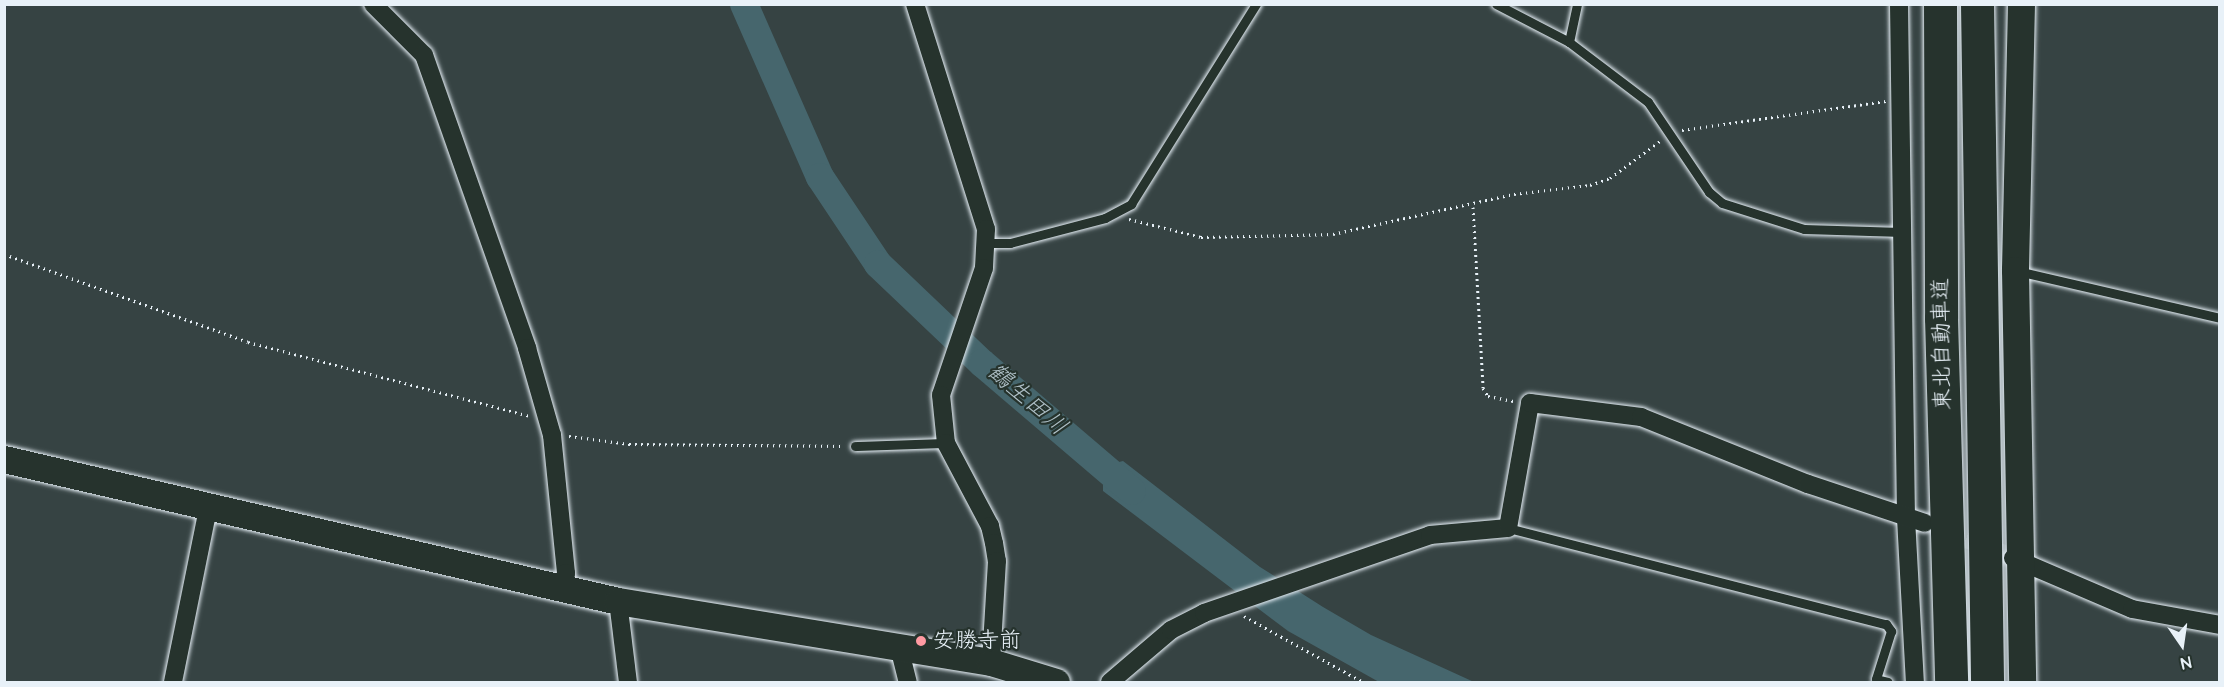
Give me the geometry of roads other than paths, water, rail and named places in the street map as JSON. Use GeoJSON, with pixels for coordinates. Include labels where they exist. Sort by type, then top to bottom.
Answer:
{"type":"FeatureCollection","features":[{"type":"Feature","properties":{"kind":"highway","name":"東北自動車道"},"geometry":{"type":"LineString","coordinates":[[1940,4],[1942,329],[1951,682]]}},
{"type":"Feature","properties":{"kind":"highway","name":"東北自動車道"},"geometry":{"type":"LineString","coordinates":[[1977,4],[1987,682]]}},
{"type":"Feature","properties":{"kind":"street"},"geometry":{"type":"LineString","coordinates":[[373,4],[424,55],[550,429],[566,573],[563,588]]}},
{"type":"Feature","properties":{"kind":"street"},"geometry":{"type":"LineString","coordinates":[[915,4],[983,215],[987,243],[967,315],[949,361],[941,395],[946,443],[990,526],[994,543],[991,662]]}},
{"type":"Feature","properties":{"kind":"street"},"geometry":{"type":"LineString","coordinates":[[1899,4],[1906,518],[1915,682]]}},
{"type":"Feature","properties":{"kind":"street"},"geometry":{"type":"LineString","coordinates":[[2021,4],[2015,270],[2014,558],[2022,682]]}},
{"type":"Feature","properties":{"kind":"street"},"geometry":{"type":"LineString","coordinates":[[1110,682],[1171,630],[1234,604],[1430,535],[1508,528],[1530,404],[1641,417],[1808,484],[1925,523]]}},
{"type":"Feature","properties":{"kind":"street"},"geometry":{"type":"LineString","coordinates":[[4,459],[208,509],[618,601],[991,662],[1056,682]]}},
{"type":"Feature","properties":{"kind":"street"},"geometry":{"type":"LineString","coordinates":[[173,682],[208,509]]}},
{"type":"Feature","properties":{"kind":"street"},"geometry":{"type":"LineString","coordinates":[[2014,558],[2132,609],[2220,625]]}},
{"type":"Feature","properties":{"kind":"street"},"geometry":{"type":"LineString","coordinates":[[618,601],[628,682]]}},
{"type":"Feature","properties":{"kind":"street"},"geometry":{"type":"LineString","coordinates":[[899,647],[908,682]]}},
{"type":"Feature","properties":{"kind":"lane"},"geometry":{"type":"LineString","coordinates":[[987,243],[1010,243],[1117,213],[1136,196],[1256,4]]}},
{"type":"Feature","properties":{"kind":"lane"},"geometry":{"type":"LineString","coordinates":[[1496,4],[1569,42],[1648,102],[1673,134],[1709,192],[1722,203],[1804,229],[1902,232]]}},
{"type":"Feature","properties":{"kind":"lane"},"geometry":{"type":"LineString","coordinates":[[1569,42],[1577,4]]}},
{"type":"Feature","properties":{"kind":"lane"},"geometry":{"type":"LineString","coordinates":[[2015,270],[2220,318]]}},
{"type":"Feature","properties":{"kind":"lane"},"geometry":{"type":"LineString","coordinates":[[855,446],[946,443]]}},
{"type":"Feature","properties":{"kind":"lane"},"geometry":{"type":"LineString","coordinates":[[1508,528],[1886,624],[1892,631],[1876,679],[1888,682]]}},
{"type":"Feature","properties":{"kind":"water"},"geometry":{"type":"Polygon","coordinates":[[[1123,461],[1260,567],[1323,607],[1371,635],[1474,682],[1379,682],[1288,631],[1103,491],[1103,466],[1123,461]]]}},
{"type":"Feature","properties":{"kind":"waterway","name":"鶴生田川"},"geometry":{"type":"LineString","coordinates":[[744,4],[820,177],[878,264],[982,363],[1132,491]]}},
{"type":"Feature","properties":{"kind":"tunnel"},"geometry":{"type":"LineString","coordinates":[[1941,529],[2007,555]]}},
{"type":"Feature","properties":{"kind":"place","name":"安勝寺前"},"geometry":{"type":"Point","coordinates":[921,641]}}]}
